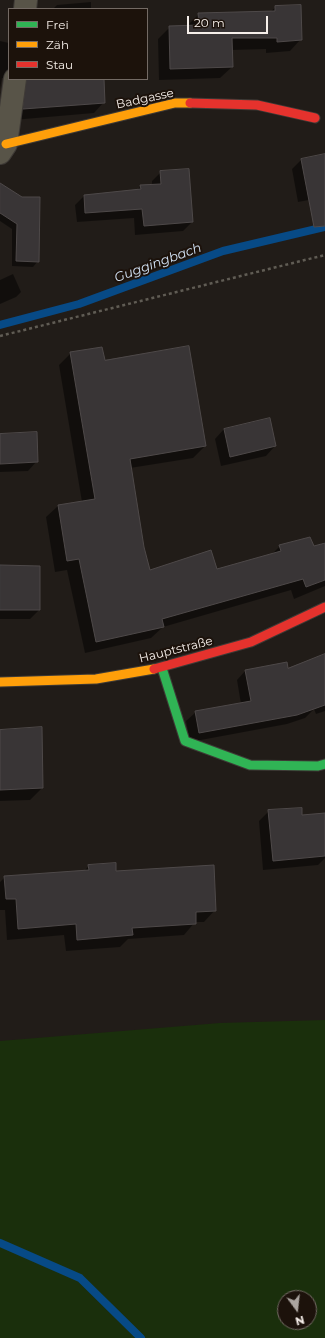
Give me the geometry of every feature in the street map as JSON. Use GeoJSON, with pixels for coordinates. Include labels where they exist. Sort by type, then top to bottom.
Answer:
{"type":"FeatureCollection","features":[{"type":"Feature","properties":{"kind":"street"},"geometry":{"type":"LineString","coordinates":[[3,149],[15,80]]}},
{"type":"Feature","properties":{"kind":"street","name":"Badgasse"},"geometry":{"type":"LineString","coordinates":[[3,149],[175,103],[257,105],[315,118]]}},
{"type":"Feature","properties":{"kind":"street","name":"Hauptstraße"},"geometry":{"type":"LineString","coordinates":[[0,682],[96,679],[162,668],[251,642],[325,607]]}},
{"type":"Feature","properties":{"kind":"street"},"geometry":{"type":"LineString","coordinates":[[162,668],[185,742],[250,765],[318,766],[325,764]]}},
{"type":"Feature","properties":{"kind":"path"},"geometry":{"type":"LineString","coordinates":[[0,336],[325,255]]}},
{"type":"Feature","properties":{"kind":"green space"},"geometry":{"type":"Polygon","coordinates":[[[325,1020],[325,1338],[0,1338],[0,1041],[220,1023],[325,1020]]]}},
{"type":"Feature","properties":{"kind":"building"},"geometry":{"type":"Polygon","coordinates":[[[301,5],[302,40],[277,42],[277,38],[232,38],[233,67],[170,69],[169,26],[199,25],[198,13],[275,11],[275,6],[301,5]]]}},
{"type":"Feature","properties":{"kind":"building"},"geometry":{"type":"Polygon","coordinates":[[[27,80],[104,80],[105,103],[23,109],[27,80]]]}},
{"type":"Feature","properties":{"kind":"building"},"geometry":{"type":"Polygon","coordinates":[[[325,154],[325,226],[314,227],[301,159],[325,154]]]}},
{"type":"Feature","properties":{"kind":"building"},"geometry":{"type":"Polygon","coordinates":[[[189,169],[193,222],[144,226],[142,209],[85,213],[84,195],[141,189],[140,185],[161,184],[160,171],[189,169]]]}},
{"type":"Feature","properties":{"kind":"building"},"geometry":{"type":"Polygon","coordinates":[[[0,183],[22,197],[40,197],[39,262],[16,261],[17,224],[0,213],[0,183]]]}},
{"type":"Feature","properties":{"kind":"building"},"geometry":{"type":"Polygon","coordinates":[[[189,346],[206,446],[130,459],[144,547],[150,570],[211,550],[217,569],[281,551],[279,545],[310,537],[314,546],[325,543],[325,580],[306,587],[303,579],[162,619],[164,627],[96,642],[79,559],[67,561],[58,505],[95,499],[70,352],[102,347],[105,360],[189,346]]]}},
{"type":"Feature","properties":{"kind":"building"},"geometry":{"type":"Polygon","coordinates":[[[270,418],[276,446],[230,457],[224,429],[270,418]]]}},
{"type":"Feature","properties":{"kind":"building"},"geometry":{"type":"Polygon","coordinates":[[[37,432],[38,462],[0,464],[0,434],[37,432]]]}},
{"type":"Feature","properties":{"kind":"building"},"geometry":{"type":"Polygon","coordinates":[[[0,565],[40,566],[40,610],[0,610],[0,565]]]}},
{"type":"Feature","properties":{"kind":"building"},"geometry":{"type":"Polygon","coordinates":[[[325,654],[325,705],[297,715],[199,733],[195,711],[251,701],[245,670],[287,662],[288,668],[325,654]]]}},
{"type":"Feature","properties":{"kind":"building"},"geometry":{"type":"Polygon","coordinates":[[[42,727],[43,788],[0,790],[0,730],[42,727]]]}},
{"type":"Feature","properties":{"kind":"building"},"geometry":{"type":"Polygon","coordinates":[[[302,808],[302,815],[325,813],[325,856],[273,861],[268,810],[302,808]]]}},
{"type":"Feature","properties":{"kind":"building"},"geometry":{"type":"Polygon","coordinates":[[[116,863],[116,871],[214,865],[216,911],[196,912],[196,924],[132,928],[133,935],[77,940],[76,924],[18,929],[16,899],[6,899],[4,876],[89,870],[88,865],[116,863]]]}},
{"type":"Feature","properties":{"kind":"waterway","name":"Guggingbach"},"geometry":{"type":"LineString","coordinates":[[0,325],[79,304],[223,251],[325,227]]}},
{"type":"Feature","properties":{"kind":"waterway"},"geometry":{"type":"LineString","coordinates":[[0,1243],[80,1278],[141,1338]]}},
{"type":"Feature","properties":{"kind":"traffic: fast"},"geometry":{"type":"LineString","coordinates":[[162,668],[185,741],[250,765],[318,766],[325,764]]}},
{"type":"Feature","properties":{"kind":"traffic: slow"},"geometry":{"type":"LineString","coordinates":[[6,144],[175,103],[190,103]]}},
{"type":"Feature","properties":{"kind":"traffic: slow"},"geometry":{"type":"LineString","coordinates":[[0,682],[96,679],[154,669]]}},
{"type":"Feature","properties":{"kind":"traffic: jam"},"geometry":{"type":"LineString","coordinates":[[190,103],[257,105],[315,118]]}},
{"type":"Feature","properties":{"kind":"traffic: jam"},"geometry":{"type":"LineString","coordinates":[[154,669],[251,642],[325,607]]}}]}
